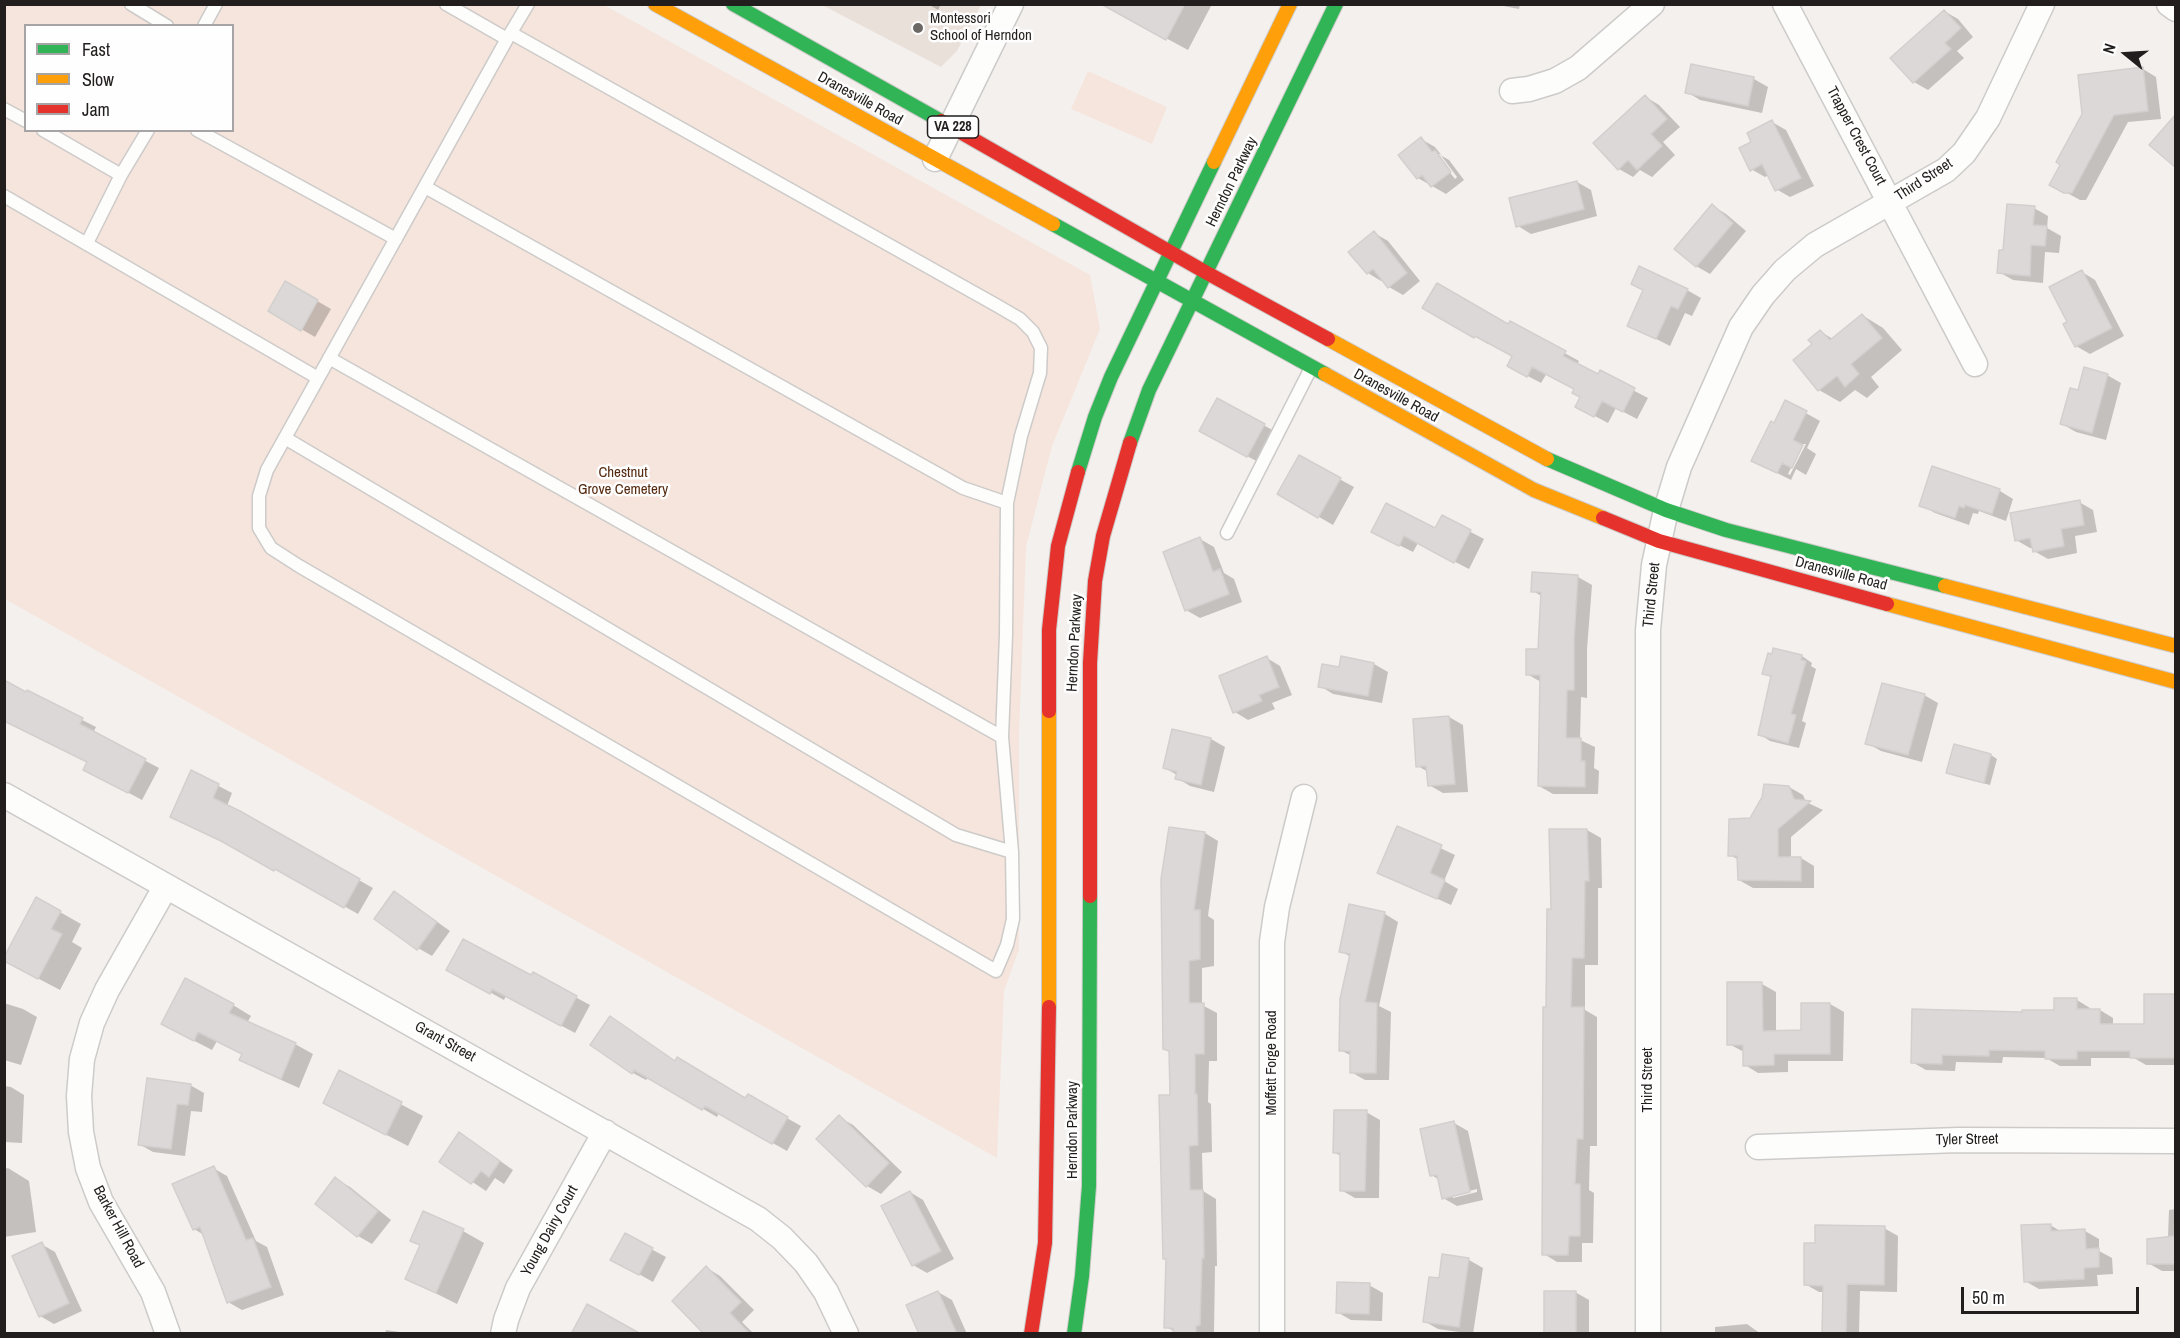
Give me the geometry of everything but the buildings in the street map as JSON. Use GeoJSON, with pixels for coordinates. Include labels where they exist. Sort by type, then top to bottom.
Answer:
{"type":"FeatureCollection","features":[{"type":"Feature","properties":{"kind":"main road","name":"Dranesville Road"},"geometry":{"type":"LineString","coordinates":[[655,4],[1192,302],[1319,353],[1553,462],[1666,510],[1726,530],[2175,646]]}},
{"type":"Feature","properties":{"kind":"main road","name":"Dranesville Road"},"geometry":{"type":"LineString","coordinates":[[733,4],[1206,273],[1319,353],[1534,490],[1659,541],[2175,682]]}},
{"type":"Feature","properties":{"kind":"main road","name":"Herndon Parkway"},"geometry":{"type":"LineString","coordinates":[[1031,1334],[1045,1243],[1047,1186],[1049,630],[1058,546],[1068,504],[1095,417],[1111,376],[1290,4]]}},
{"type":"Feature","properties":{"kind":"main road","name":"Herndon Parkway"},"geometry":{"type":"LineString","coordinates":[[1074,1334],[1082,1276],[1089,1186],[1089,674],[1095,581],[1103,536],[1133,430],[1149,390],[1336,4]]}},
{"type":"Feature","properties":{"kind":"street"},"geometry":{"type":"LineString","coordinates":[[935,159],[1011,4]]}},
{"type":"Feature","properties":{"kind":"street"},"geometry":{"type":"LineString","coordinates":[[1512,91],[1529,89],[1555,81],[1578,68],[1652,4]]}},
{"type":"Feature","properties":{"kind":"street","name":"Trapper Crest Court"},"geometry":{"type":"LineString","coordinates":[[1785,4],[1975,364]]}},
{"type":"Feature","properties":{"kind":"street","name":"Third Street"},"geometry":{"type":"LineString","coordinates":[[1648,1334],[1648,630],[1659,541],[1679,466],[1741,327],[1762,295],[1785,270],[1815,245],[1946,170],[1964,153],[1988,118],[2042,4]]}},
{"type":"Feature","properties":{"kind":"street"},"geometry":{"type":"LineString","coordinates":[[2169,4],[2175,9]]}},
{"type":"Feature","properties":{"kind":"street","name":"Grant Street"},"geometry":{"type":"LineString","coordinates":[[4,795],[758,1220],[782,1238],[806,1263],[826,1292],[846,1334]]}},
{"type":"Feature","properties":{"kind":"street","name":"Moffett Forge Road"},"geometry":{"type":"LineString","coordinates":[[1272,1334],[1272,942],[1277,907],[1304,797]]}},
{"type":"Feature","properties":{"kind":"street","name":"Barker Hill Road"},"geometry":{"type":"LineString","coordinates":[[166,886],[107,990],[92,1023],[82,1059],[78,1096],[81,1132],[88,1168],[101,1202],[153,1292],[168,1334]]}},
{"type":"Feature","properties":{"kind":"street","name":"Young Dairy Court"},"geometry":{"type":"LineString","coordinates":[[503,1334],[518,1288],[605,1132]]}},
{"type":"Feature","properties":{"kind":"street","name":"Tyler Street"},"geometry":{"type":"LineString","coordinates":[[1758,1147],[1959,1140],[2175,1141]]}},
{"type":"Feature","properties":{"kind":"lane"},"geometry":{"type":"LineString","coordinates":[[131,4],[164,24]]}},
{"type":"Feature","properties":{"kind":"lane"},"geometry":{"type":"LineString","coordinates":[[205,24],[216,4]]}},
{"type":"Feature","properties":{"kind":"lane"},"geometry":{"type":"LineString","coordinates":[[446,4],[509,36],[1020,319],[1033,332],[1041,348],[1040,373],[1021,436],[1007,503],[1006,635],[1002,737],[1012,852],[1013,919],[996,971],[271,548],[259,528],[259,496],[267,470],[509,36],[528,4]]}},
{"type":"Feature","properties":{"kind":"lane"},"geometry":{"type":"LineString","coordinates":[[4,109],[24,120]]}},
{"type":"Feature","properties":{"kind":"lane"},"geometry":{"type":"LineString","coordinates":[[46,132],[121,175]]}},
{"type":"Feature","properties":{"kind":"lane"},"geometry":{"type":"LineString","coordinates":[[87,243],[121,175],[147,132]]}},
{"type":"Feature","properties":{"kind":"lane"},"geometry":{"type":"LineString","coordinates":[[201,132],[396,239]]}},
{"type":"Feature","properties":{"kind":"lane"},"geometry":{"type":"LineString","coordinates":[[425,187],[963,488],[1007,503]]}},
{"type":"Feature","properties":{"kind":"lane"},"geometry":{"type":"LineString","coordinates":[[4,196],[318,378]]}},
{"type":"Feature","properties":{"kind":"lane"},"geometry":{"type":"LineString","coordinates":[[1227,533],[1319,353]]}},
{"type":"Feature","properties":{"kind":"lane"},"geometry":{"type":"LineString","coordinates":[[329,358],[1002,737]]}},
{"type":"Feature","properties":{"kind":"lane"},"geometry":{"type":"LineString","coordinates":[[285,438],[956,834],[1012,852]]}},
{"type":"Feature","properties":{"kind":"shaded area","name":"Montessori School of Herndon"},"geometry":{"type":"Polygon","coordinates":[[[822,5],[981,5],[957,51],[941,67],[822,5]]]}},
{"type":"Feature","properties":{"kind":"green space","name":"Chestnut Grove Cemetery"},"geometry":{"type":"Polygon","coordinates":[[[5,5],[604,5],[1090,275],[1100,329],[1052,446],[1026,547],[1019,734],[1019,949],[1004,991],[997,1158],[5,599],[5,5]]]}},
{"type":"Feature","properties":{"kind":"green space"},"geometry":{"type":"Polygon","coordinates":[[[1088,71],[1167,107],[1152,144],[1071,109],[1088,71]]]}},
{"type":"Feature","properties":{"kind":"traffic: fast"},"geometry":{"type":"LineString","coordinates":[[733,4],[941,121]]}},
{"type":"Feature","properties":{"kind":"traffic: fast"},"geometry":{"type":"LineString","coordinates":[[1130,443],[1149,390],[1336,4]]}},
{"type":"Feature","properties":{"kind":"traffic: fast"},"geometry":{"type":"LineString","coordinates":[[1078,472],[1095,417],[1111,377],[1214,162]]}},
{"type":"Feature","properties":{"kind":"traffic: fast"},"geometry":{"type":"LineString","coordinates":[[1053,224],[1325,374]]}},
{"type":"Feature","properties":{"kind":"traffic: fast"},"geometry":{"type":"LineString","coordinates":[[1547,459],[1666,510],[1726,530],[1945,586]]}},
{"type":"Feature","properties":{"kind":"traffic: fast"},"geometry":{"type":"LineString","coordinates":[[1074,1334],[1082,1276],[1089,1186],[1090,896]]}},
{"type":"Feature","properties":{"kind":"traffic: slow"},"geometry":{"type":"LineString","coordinates":[[655,4],[1053,224]]}},
{"type":"Feature","properties":{"kind":"traffic: slow"},"geometry":{"type":"LineString","coordinates":[[1214,162],[1290,4]]}},
{"type":"Feature","properties":{"kind":"traffic: slow"},"geometry":{"type":"LineString","coordinates":[[1328,339],[1547,459]]}},
{"type":"Feature","properties":{"kind":"traffic: slow"},"geometry":{"type":"LineString","coordinates":[[1325,374],[1534,490],[1603,518]]}},
{"type":"Feature","properties":{"kind":"traffic: slow"},"geometry":{"type":"LineString","coordinates":[[1945,586],[2176,646]]}},
{"type":"Feature","properties":{"kind":"traffic: slow"},"geometry":{"type":"LineString","coordinates":[[1887,604],[2176,682]]}},
{"type":"Feature","properties":{"kind":"traffic: slow"},"geometry":{"type":"LineString","coordinates":[[1049,711],[1049,1007]]}},
{"type":"Feature","properties":{"kind":"traffic: jam"},"geometry":{"type":"LineString","coordinates":[[941,121],[1207,273],[1328,339]]}},
{"type":"Feature","properties":{"kind":"traffic: jam"},"geometry":{"type":"LineString","coordinates":[[1090,896],[1090,663],[1095,581],[1103,536],[1130,443]]}},
{"type":"Feature","properties":{"kind":"traffic: jam"},"geometry":{"type":"LineString","coordinates":[[1049,711],[1049,630],[1058,546],[1078,472]]}},
{"type":"Feature","properties":{"kind":"traffic: jam"},"geometry":{"type":"LineString","coordinates":[[1603,518],[1659,541],[1887,604]]}},
{"type":"Feature","properties":{"kind":"traffic: jam"},"geometry":{"type":"LineString","coordinates":[[1031,1334],[1045,1243],[1049,1007]]}},
{"type":"Feature","properties":{"kind":"place","name":"Montessori School of Herndon"},"geometry":{"type":"Point","coordinates":[918,28]}}]}
